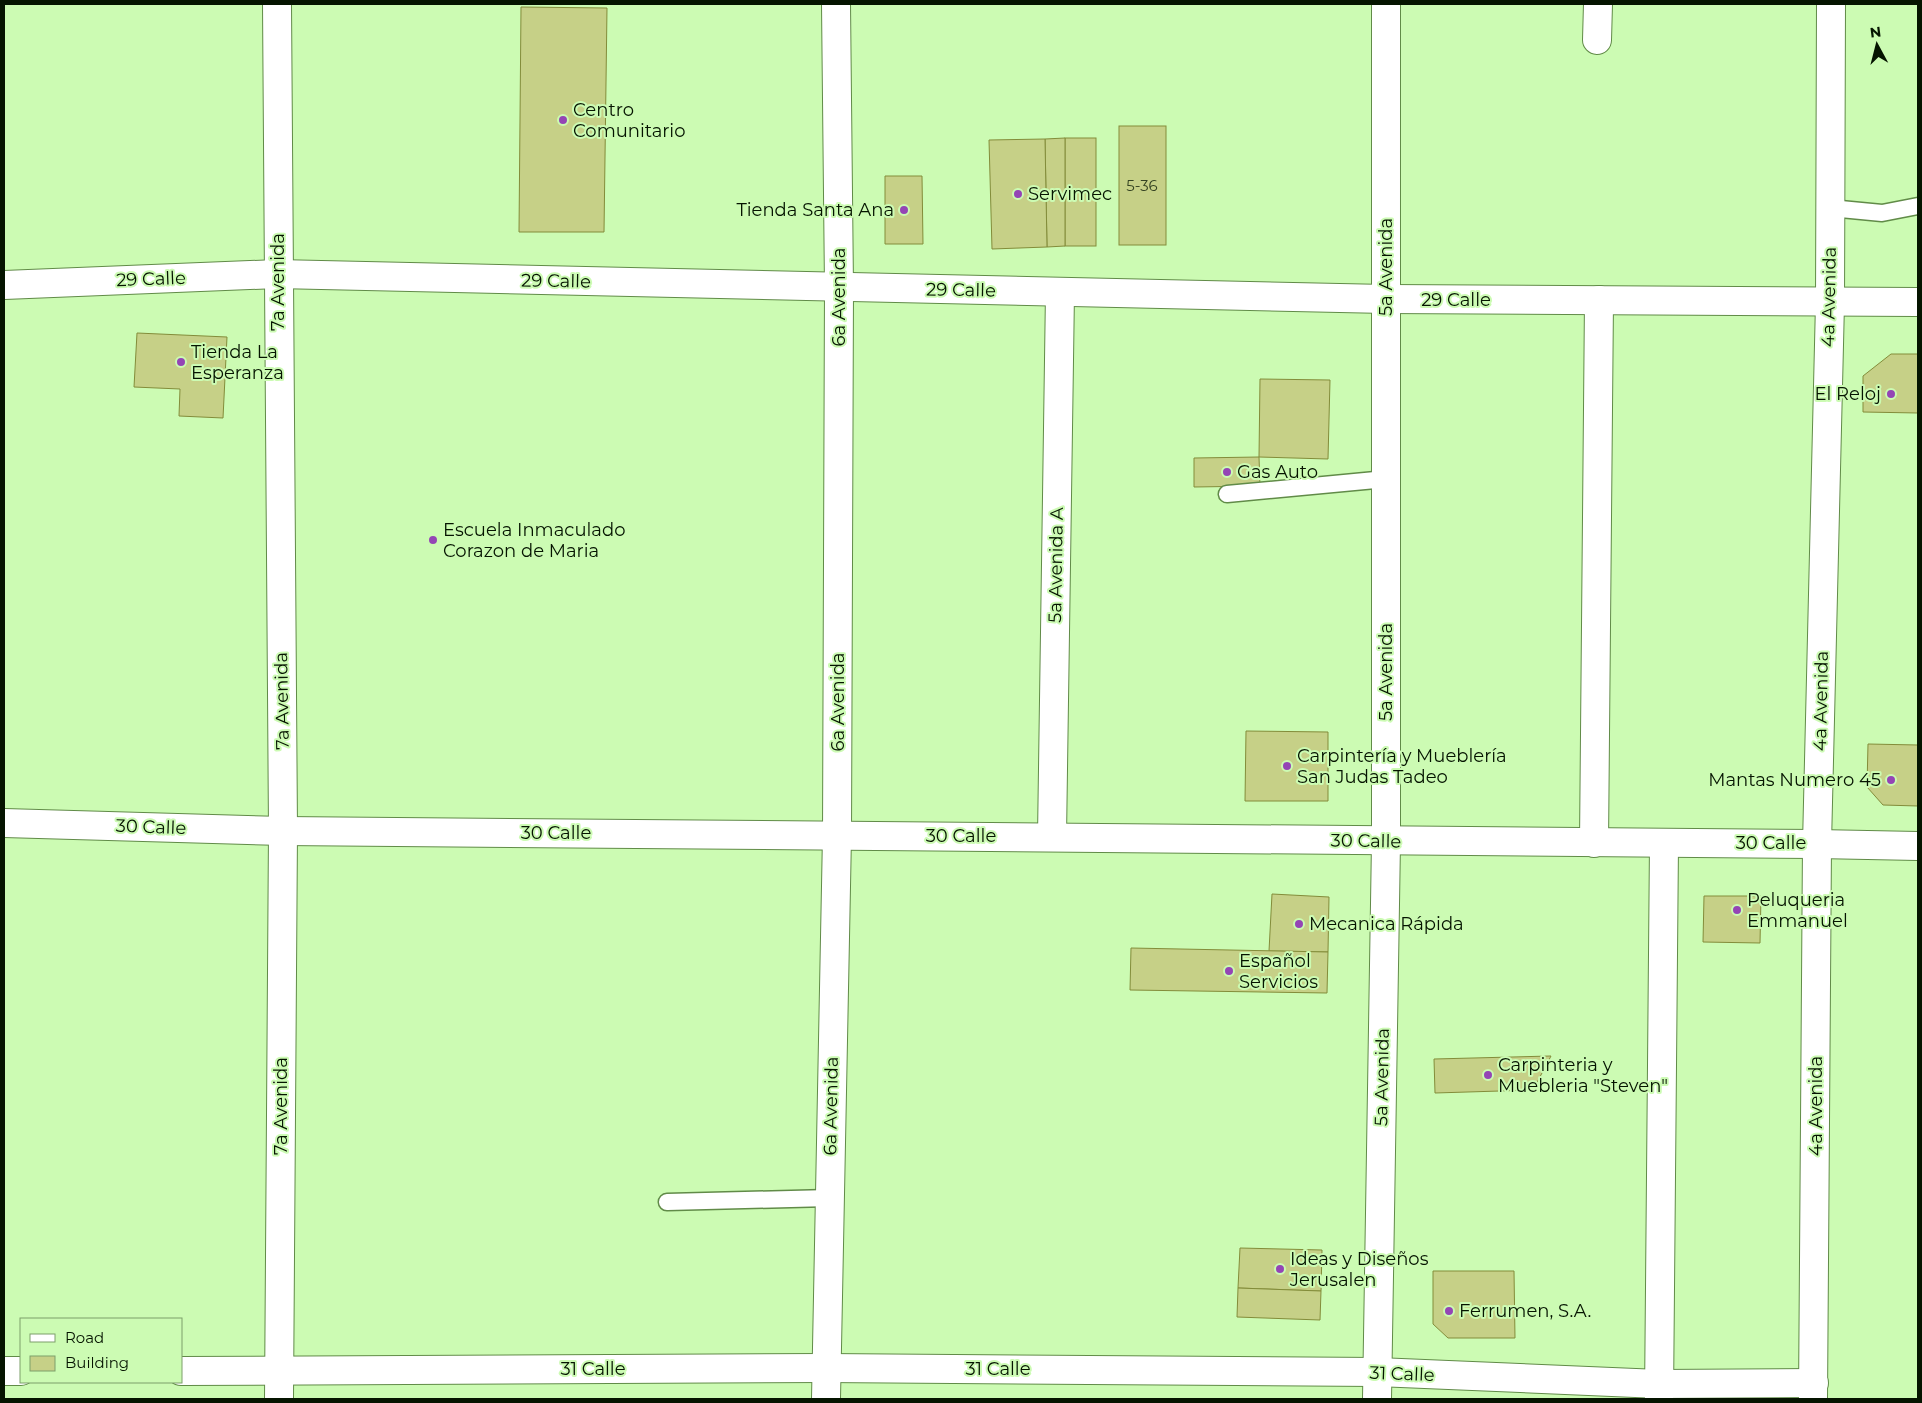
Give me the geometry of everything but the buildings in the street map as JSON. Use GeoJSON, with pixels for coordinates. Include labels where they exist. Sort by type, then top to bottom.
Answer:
{"type":"FeatureCollection","features":[{"type":"Feature","properties":{"kind":"street","name":"7a Avenida"},"geometry":{"type":"LineString","coordinates":[[277,4],[277,274],[283,831],[279,1399]]}},
{"type":"Feature","properties":{"kind":"street","name":"6a Avenida"},"geometry":{"type":"LineString","coordinates":[[826,1399],[825,1368],[837,835],[839,288],[836,4]]}},
{"type":"Feature","properties":{"kind":"street","name":"5a Avenida"},"geometry":{"type":"LineString","coordinates":[[1378,1399],[1386,842],[1386,4]]}},
{"type":"Feature","properties":{"kind":"street"},"geometry":{"type":"LineString","coordinates":[[1598,4],[1598,40]]}},
{"type":"Feature","properties":{"kind":"street","name":"4a Avenida"},"geometry":{"type":"LineString","coordinates":[[1814,1391],[1817,844],[1830,302],[1830,4]]}},
{"type":"Feature","properties":{"kind":"street","name":"29 Calle"},"geometry":{"type":"LineString","coordinates":[[4,285],[277,274],[1386,299],[1918,302]]}},
{"type":"Feature","properties":{"kind":"street","name":"5a Avenida A"},"geometry":{"type":"LineString","coordinates":[[1052,837],[1060,292]]}},
{"type":"Feature","properties":{"kind":"street"},"geometry":{"type":"LineString","coordinates":[[1594,843],[1599,300]]}},
{"type":"Feature","properties":{"kind":"street","name":"30 Calle"},"geometry":{"type":"LineString","coordinates":[[4,823],[283,831],[1918,846]]}},
{"type":"Feature","properties":{"kind":"street"},"geometry":{"type":"LineString","coordinates":[[1659,1392],[1664,843]]}},
{"type":"Feature","properties":{"kind":"street","name":"31 Calle"},"geometry":{"type":"LineString","coordinates":[[182,1371],[825,1368],[1377,1372],[1659,1392],[1814,1391]]}},
{"type":"Feature","properties":{"kind":"street"},"geometry":{"type":"LineString","coordinates":[[4,1371],[20,1371]]}},
{"type":"Feature","properties":{"kind":"lane"},"geometry":{"type":"LineString","coordinates":[[1830,208],[1882,213],[1918,206]]}},
{"type":"Feature","properties":{"kind":"lane"},"geometry":{"type":"LineString","coordinates":[[1228,494],[1386,479]]}},
{"type":"Feature","properties":{"kind":"lane"},"geometry":{"type":"LineString","coordinates":[[667,1202],[830,1198]]}},
{"type":"Feature","properties":{"kind":"place","name":"Centro Comunitario"},"geometry":{"type":"Point","coordinates":[563,120]}},
{"type":"Feature","properties":{"kind":"place","name":"Servimec"},"geometry":{"type":"Point","coordinates":[1018,194]}},
{"type":"Feature","properties":{"kind":"place","name":"Tienda Santa Ana"},"geometry":{"type":"Point","coordinates":[904,210]}},
{"type":"Feature","properties":{"kind":"place","name":"Tienda La Esperanza"},"geometry":{"type":"Point","coordinates":[181,362]}},
{"type":"Feature","properties":{"kind":"place","name":"El Reloj"},"geometry":{"type":"Point","coordinates":[1891,394]}},
{"type":"Feature","properties":{"kind":"place","name":"Gas Auto"},"geometry":{"type":"Point","coordinates":[1227,472]}},
{"type":"Feature","properties":{"kind":"place","name":"Escuela Inmaculado Corazon de Maria"},"geometry":{"type":"Point","coordinates":[433,540]}},
{"type":"Feature","properties":{"kind":"place","name":"Carpintería y Mueblería San Judas Tadeo"},"geometry":{"type":"Point","coordinates":[1287,766]}},
{"type":"Feature","properties":{"kind":"place","name":"Mantas Numero 45"},"geometry":{"type":"Point","coordinates":[1891,780]}},
{"type":"Feature","properties":{"kind":"place","name":"Peluqueria Emmanuel"},"geometry":{"type":"Point","coordinates":[1737,910]}},
{"type":"Feature","properties":{"kind":"place","name":"Mecanica Rápida"},"geometry":{"type":"Point","coordinates":[1299,924]}},
{"type":"Feature","properties":{"kind":"place","name":"Español Servicios"},"geometry":{"type":"Point","coordinates":[1229,971]}},
{"type":"Feature","properties":{"kind":"place","name":"Carpinteria y Muebleria \"Steven\""},"geometry":{"type":"Point","coordinates":[1488,1075]}},
{"type":"Feature","properties":{"kind":"place","name":"Ideas y Diseños Jerusalen"},"geometry":{"type":"Point","coordinates":[1280,1269]}},
{"type":"Feature","properties":{"kind":"place","name":"Ferrumen, S.A."},"geometry":{"type":"Point","coordinates":[1449,1311]}}]}
